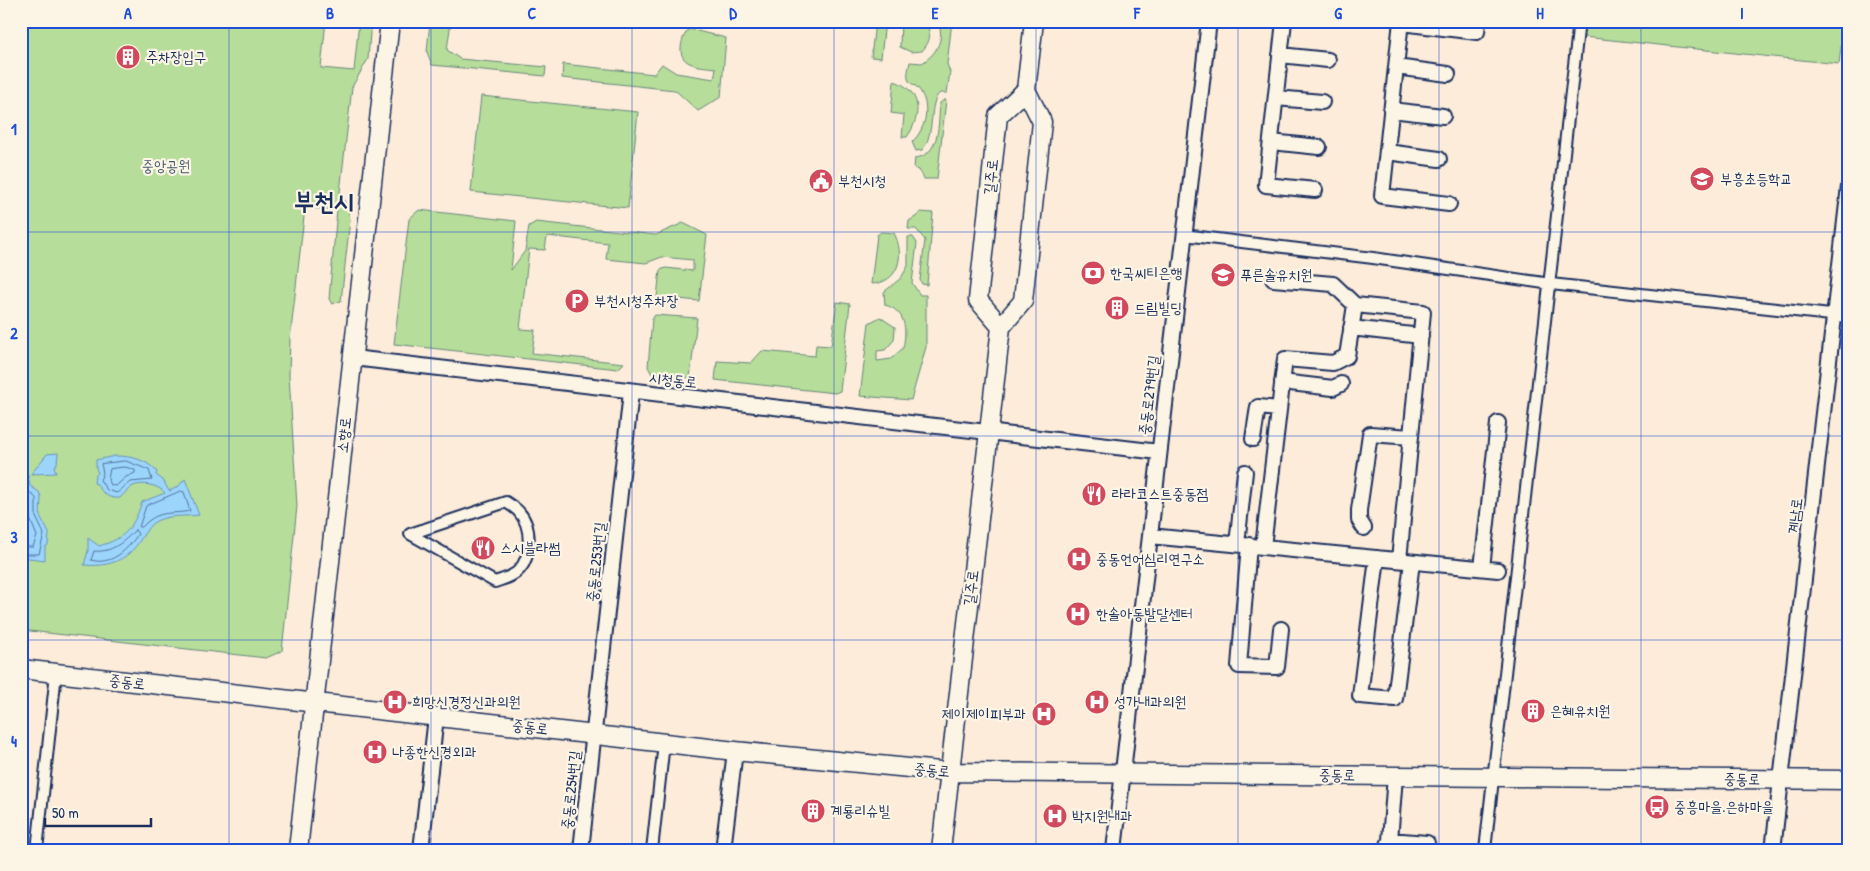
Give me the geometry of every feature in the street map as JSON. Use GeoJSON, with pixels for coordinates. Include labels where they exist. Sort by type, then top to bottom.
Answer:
{"type":"FeatureCollection","features":[{"type":"Feature","properties":{"kind":"street","name":"소향로"},"geometry":{"type":"LineString","coordinates":[[298,850],[390,21]]}},
{"type":"Feature","properties":{"kind":"street"},"geometry":{"type":"LineString","coordinates":[[1001,327],[1023,301],[1042,122],[1026,90],[1034,21]]}},
{"type":"Feature","properties":{"kind":"street","name":"중동로279번길"},"geometry":{"type":"LineString","coordinates":[[1114,850],[1209,21]]}},
{"type":"Feature","properties":{"kind":"street"},"geometry":{"type":"LineString","coordinates":[[1284,21],[1266,185],[1315,190]]}},
{"type":"Feature","properties":{"kind":"street"},"geometry":{"type":"LineString","coordinates":[[1449,204],[1382,196],[1401,22],[1477,32],[1478,21]]}},
{"type":"Feature","properties":{"kind":"street"},"geometry":{"type":"LineString","coordinates":[[1485,850],[1551,284],[1579,21]]}},
{"type":"Feature","properties":{"kind":"street"},"geometry":{"type":"LineString","coordinates":[[1280,55],[1328,60]]}},
{"type":"Feature","properties":{"kind":"street"},"geometry":{"type":"LineString","coordinates":[[1396,67],[1448,74]]}},
{"type":"Feature","properties":{"kind":"street","name":"길주로"},"geometry":{"type":"LineString","coordinates":[[941,850],[1001,327],[978,300],[998,116],[1026,90]]}},
{"type":"Feature","properties":{"kind":"street"},"geometry":{"type":"LineString","coordinates":[[1276,98],[1322,102]]}},
{"type":"Feature","properties":{"kind":"street"},"geometry":{"type":"LineString","coordinates":[[1391,110],[1443,116]]}},
{"type":"Feature","properties":{"kind":"street"},"geometry":{"type":"LineString","coordinates":[[1271,142],[1319,147]]}},
{"type":"Feature","properties":{"kind":"street"},"geometry":{"type":"LineString","coordinates":[[1386,152],[1439,158]]}},
{"type":"Feature","properties":{"kind":"street","name":"계남로"},"geometry":{"type":"LineString","coordinates":[[1773,850],[1849,186]]}},
{"type":"Feature","properties":{"kind":"street"},"geometry":{"type":"LineString","coordinates":[[1184,235],[1373,258],[1551,284],[1849,317]]}},
{"type":"Feature","properties":{"kind":"street"},"geometry":{"type":"LineString","coordinates":[[1273,279],[1333,284],[1355,305],[1423,312],[1411,437],[1405,561],[1395,699],[1360,696],[1377,558]]}},
{"type":"Feature","properties":{"kind":"street"},"geometry":{"type":"LineString","coordinates":[[1263,547],[1285,359],[1333,363],[1347,356],[1355,305]]}},
{"type":"Feature","properties":{"kind":"street"},"geometry":{"type":"LineString","coordinates":[[1351,328],[1421,336]]}},
{"type":"Feature","properties":{"kind":"street","name":"시청동로"},"geometry":{"type":"LineString","coordinates":[[352,358],[1159,452]]}},
{"type":"Feature","properties":{"kind":"street"},"geometry":{"type":"LineString","coordinates":[[1282,382],[1333,388],[1342,384]]}},
{"type":"Feature","properties":{"kind":"street","name":"중동로253번길"},"geometry":{"type":"LineString","coordinates":[[594,735],[631,392]]}},
{"type":"Feature","properties":{"kind":"street"},"geometry":{"type":"LineString","coordinates":[[1253,439],[1258,407],[1279,409]]}},
{"type":"Feature","properties":{"kind":"street"},"geometry":{"type":"LineString","coordinates":[[1482,568],[1498,422]]}},
{"type":"Feature","properties":{"kind":"street"},"geometry":{"type":"LineString","coordinates":[[1364,528],[1359,520],[1359,510],[1370,434],[1411,437]]}},
{"type":"Feature","properties":{"kind":"street"},"geometry":{"type":"LineString","coordinates":[[1245,472],[1239,666],[1277,668],[1281,629]]}},
{"type":"Feature","properties":{"kind":"street"},"geometry":{"type":"LineString","coordinates":[[506,502],[519,512],[526,524],[529,537],[524,562],[519,571],[502,580],[495,582],[410,534],[506,502]]}},
{"type":"Feature","properties":{"kind":"street"},"geometry":{"type":"LineString","coordinates":[[1150,536],[1498,570]]}},
{"type":"Feature","properties":{"kind":"street","name":"중동로"},"geometry":{"type":"LineString","coordinates":[[21,670],[735,751],[950,772],[1123,772],[1849,780]]}},
{"type":"Feature","properties":{"kind":"street"},"geometry":{"type":"LineString","coordinates":[[37,850],[56,673]]}},
{"type":"Feature","properties":{"kind":"street"},"geometry":{"type":"LineString","coordinates":[[422,850],[436,717]]}},
{"type":"Feature","properties":{"kind":"street","name":"중동로254번길"},"geometry":{"type":"LineString","coordinates":[[581,850],[594,735]]}},
{"type":"Feature","properties":{"kind":"street"},"geometry":{"type":"LineString","coordinates":[[652,850],[664,742]]}},
{"type":"Feature","properties":{"kind":"street"},"geometry":{"type":"LineString","coordinates":[[723,850],[735,751]]}},
{"type":"Feature","properties":{"kind":"street"},"geometry":{"type":"LineString","coordinates":[[1395,776],[1388,845],[1427,843]]}},
{"type":"Feature","properties":{"kind":"green space","name":"중앙공원"},"geometry":{"type":"Polygon","coordinates":[[[21,21],[326,21],[321,68],[354,71],[359,21],[371,21],[368,59],[352,87],[340,192],[348,209],[350,220],[341,301],[332,304],[329,299],[337,210],[305,208],[290,339],[289,375],[297,506],[282,651],[266,658],[21,630],[21,21]]]}},
{"type":"Feature","properties":{"kind":"green space"},"geometry":{"type":"Polygon","coordinates":[[[430,21],[451,21],[447,50],[460,59],[546,67],[545,76],[432,65],[427,52],[430,21]]]}},
{"type":"Feature","properties":{"kind":"green space"},"geometry":{"type":"Polygon","coordinates":[[[868,21],[885,21],[881,58],[871,57],[875,23],[868,21]]]}},
{"type":"Feature","properties":{"kind":"green space"},"geometry":{"type":"Polygon","coordinates":[[[901,21],[925,22],[930,37],[922,51],[911,52],[900,47],[901,21]]]}},
{"type":"Feature","properties":{"kind":"green space"},"geometry":{"type":"Polygon","coordinates":[[[937,21],[952,21],[947,64],[950,72],[947,93],[940,93],[936,97],[929,135],[922,150],[916,151],[912,142],[924,123],[926,108],[922,94],[909,81],[908,72],[910,62],[922,63],[936,50],[941,33],[937,21]]]}},
{"type":"Feature","properties":{"kind":"green space"},"geometry":{"type":"Polygon","coordinates":[[[1585,21],[1844,21],[1839,64],[1583,37],[1585,21]]]}},
{"type":"Feature","properties":{"kind":"green space"},"geometry":{"type":"Polygon","coordinates":[[[689,29],[726,38],[721,97],[698,111],[675,90],[562,78],[563,64],[654,74],[662,64],[676,73],[714,79],[716,68],[699,66],[684,59],[681,48],[682,40],[689,29]]]}},
{"type":"Feature","properties":{"kind":"green space"},"geometry":{"type":"Polygon","coordinates":[[[894,81],[910,91],[917,105],[915,121],[907,137],[902,137],[904,115],[891,113],[894,81]]]}},
{"type":"Feature","properties":{"kind":"green space"},"geometry":{"type":"Polygon","coordinates":[[[481,96],[638,112],[628,208],[471,192],[481,96]]]}},
{"type":"Feature","properties":{"kind":"green space"},"geometry":{"type":"Polygon","coordinates":[[[946,100],[937,179],[924,179],[919,170],[914,168],[915,158],[923,156],[934,145],[938,128],[940,103],[946,100]]]}},
{"type":"Feature","properties":{"kind":"green space"},"geometry":{"type":"Polygon","coordinates":[[[419,210],[516,221],[511,270],[525,251],[529,226],[536,222],[656,235],[683,223],[707,235],[699,301],[657,297],[660,270],[666,268],[693,271],[693,260],[662,257],[646,263],[606,259],[608,243],[547,236],[545,250],[529,249],[520,329],[535,330],[532,353],[624,363],[618,369],[394,344],[409,219],[419,210]]]}},
{"type":"Feature","properties":{"kind":"green space"},"geometry":{"type":"Polygon","coordinates":[[[920,212],[933,213],[927,285],[922,284],[920,280],[925,240],[916,229],[908,229],[909,221],[920,212]]]}},
{"type":"Feature","properties":{"kind":"green space"},"geometry":{"type":"Polygon","coordinates":[[[881,232],[894,233],[899,250],[898,266],[888,279],[871,284],[877,235],[881,232]]]}},
{"type":"Feature","properties":{"kind":"green space"},"geometry":{"type":"Polygon","coordinates":[[[908,237],[913,237],[917,243],[912,283],[920,295],[926,295],[926,347],[911,400],[860,396],[869,323],[880,317],[895,327],[894,340],[885,350],[877,351],[877,361],[891,359],[903,348],[905,328],[901,316],[885,305],[884,292],[901,278],[908,266],[908,237]]]}},
{"type":"Feature","properties":{"kind":"green space"},"geometry":{"type":"Polygon","coordinates":[[[837,302],[850,304],[840,391],[835,393],[715,380],[717,361],[751,363],[762,351],[815,356],[816,345],[831,346],[837,302]]]}},
{"type":"Feature","properties":{"kind":"green space"},"geometry":{"type":"Polygon","coordinates":[[[655,315],[697,318],[690,378],[652,374],[648,367],[652,319],[655,315]]]}},
{"type":"Feature","properties":{"kind":"water"},"geometry":{"type":"Polygon","coordinates":[[[58,453],[57,463],[54,467],[56,473],[31,474],[47,454],[58,453]]]}},
{"type":"Feature","properties":{"kind":"water"},"geometry":{"type":"Polygon","coordinates":[[[115,456],[132,458],[148,464],[157,472],[156,475],[163,480],[169,491],[178,487],[185,479],[199,515],[169,517],[158,520],[149,527],[134,549],[122,559],[108,564],[84,565],[88,551],[88,538],[99,546],[116,539],[132,525],[142,502],[165,493],[155,486],[141,484],[133,486],[120,498],[112,498],[106,495],[94,483],[95,476],[98,473],[96,460],[115,456]]]}},
{"type":"Feature","properties":{"kind":"water"},"geometry":{"type":"Polygon","coordinates":[[[21,471],[28,475],[30,486],[39,492],[41,497],[40,516],[49,533],[48,545],[45,547],[45,560],[21,557],[21,471]]]}},
{"type":"Feature","properties":{"kind":"place","name":"주차장입구"},"geometry":{"type":"Point","coordinates":[128,57]}},
{"type":"Feature","properties":{"kind":"place","name":"부흥초등학교"},"geometry":{"type":"Point","coordinates":[1702,179]}},
{"type":"Feature","properties":{"kind":"place","name":"부천시청"},"geometry":{"type":"Point","coordinates":[821,181]}},
{"type":"Feature","properties":{"kind":"place","name":"한국씨티은행"},"geometry":{"type":"Point","coordinates":[1093,273]}},
{"type":"Feature","properties":{"kind":"place","name":"푸른솔유치원"},"geometry":{"type":"Point","coordinates":[1223,275]}},
{"type":"Feature","properties":{"kind":"place","name":"부천시청주차장"},"geometry":{"type":"Point","coordinates":[577,301]}},
{"type":"Feature","properties":{"kind":"place","name":"드림빌딩"},"geometry":{"type":"Point","coordinates":[1117,308]}},
{"type":"Feature","properties":{"kind":"place","name":"라라코스트중동점"},"geometry":{"type":"Point","coordinates":[1094,494]}},
{"type":"Feature","properties":{"kind":"place","name":"스시블라썸"},"geometry":{"type":"Point","coordinates":[483,548]}},
{"type":"Feature","properties":{"kind":"place","name":"중동언어심리연구소"},"geometry":{"type":"Point","coordinates":[1079,559]}},
{"type":"Feature","properties":{"kind":"place","name":"한솔아동발달센터"},"geometry":{"type":"Point","coordinates":[1078,614]}},
{"type":"Feature","properties":{"kind":"place","name":"희망신경정신과의원"},"geometry":{"type":"Point","coordinates":[395,702]}},
{"type":"Feature","properties":{"kind":"place","name":"성가내과의원"},"geometry":{"type":"Point","coordinates":[1097,702]}},
{"type":"Feature","properties":{"kind":"place","name":"은혜유치원"},"geometry":{"type":"Point","coordinates":[1533,711]}},
{"type":"Feature","properties":{"kind":"place","name":"제이제이피부과"},"geometry":{"type":"Point","coordinates":[1044,714]}},
{"type":"Feature","properties":{"kind":"place","name":"나종한신경외과"},"geometry":{"type":"Point","coordinates":[375,752]}},
{"type":"Feature","properties":{"kind":"place","name":"중흥마을.은하마을"},"geometry":{"type":"Point","coordinates":[1657,807]}},
{"type":"Feature","properties":{"kind":"place","name":"계룡리슈빌"},"geometry":{"type":"Point","coordinates":[813,811]}},
{"type":"Feature","properties":{"kind":"place","name":"박지원내과"},"geometry":{"type":"Point","coordinates":[1055,816]}},
{"type":"Feature","properties":{"kind":"district","name":"부천시"},"geometry":{"type":"Point","coordinates":[324,201]}}]}
